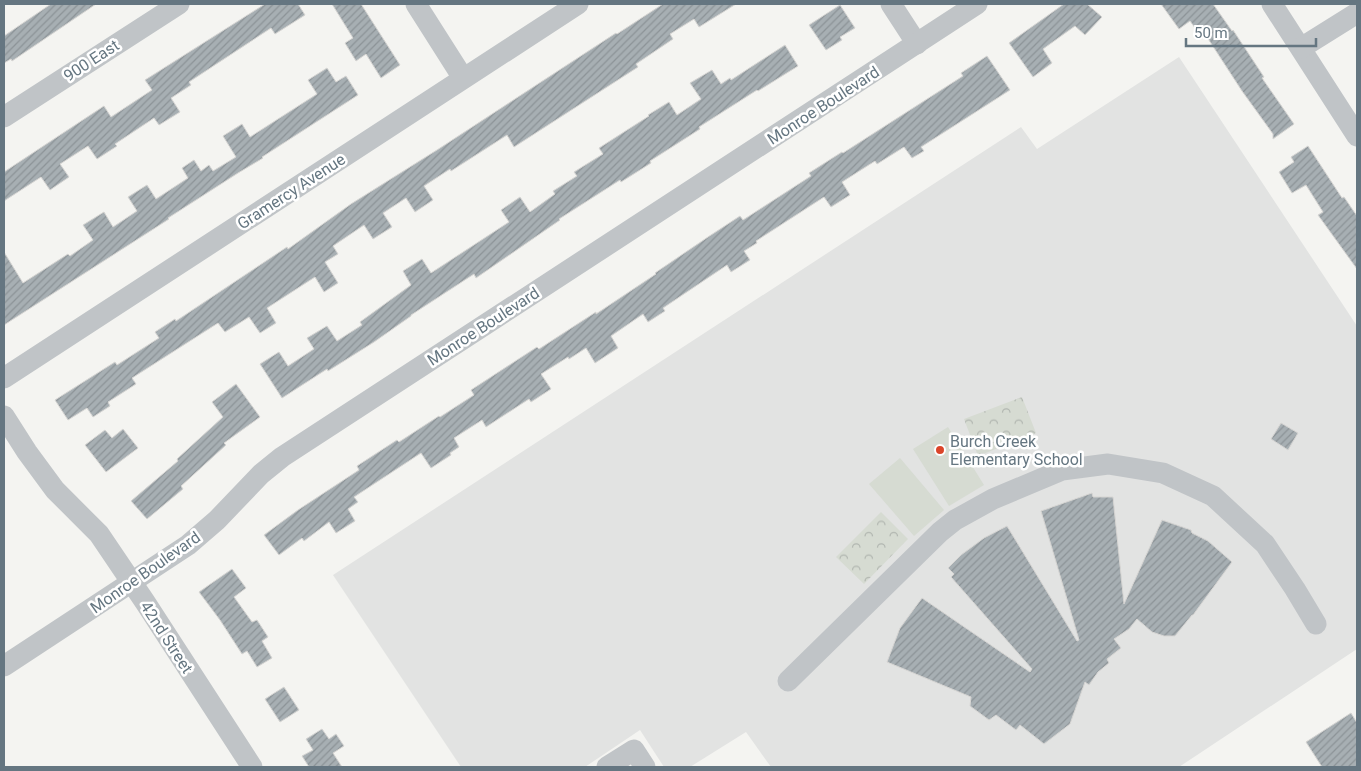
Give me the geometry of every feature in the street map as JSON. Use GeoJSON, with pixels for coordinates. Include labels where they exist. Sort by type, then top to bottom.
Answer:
{"type":"FeatureCollection","features":[{"type":"Feature","properties":{"kind":"street","name":"900 East"},"geometry":{"type":"LineString","coordinates":[[4,117],[179,4]]}},
{"type":"Feature","properties":{"kind":"street"},"geometry":{"type":"LineString","coordinates":[[416,4],[463,78]]}},
{"type":"Feature","properties":{"kind":"street","name":"Gramercy Avenue"},"geometry":{"type":"LineString","coordinates":[[4,378],[578,4]]}},
{"type":"Feature","properties":{"kind":"street"},"geometry":{"type":"LineString","coordinates":[[891,4],[917,44]]}},
{"type":"Feature","properties":{"kind":"street","name":"Monroe Boulevard"},"geometry":{"type":"LineString","coordinates":[[4,666],[188,545],[216,520],[261,474],[282,458],[977,4]]}},
{"type":"Feature","properties":{"kind":"street"},"geometry":{"type":"LineString","coordinates":[[1272,4],[1357,136]]}},
{"type":"Feature","properties":{"kind":"street"},"geometry":{"type":"LineString","coordinates":[[1300,48],[1357,12]]}},
{"type":"Feature","properties":{"kind":"street","name":"42nd Street"},"geometry":{"type":"LineString","coordinates":[[4,416],[55,490],[99,534],[252,767]]}},
{"type":"Feature","properties":{"kind":"street"},"geometry":{"type":"LineString","coordinates":[[788,681],[940,532],[955,520],[993,499],[1062,470],[1108,464],[1163,473],[1213,496],[1265,544],[1316,624]]}},
{"type":"Feature","properties":{"kind":"street"},"geometry":{"type":"LineString","coordinates":[[607,767],[640,758]]}},
{"type":"Feature","properties":{"kind":"shaded area","name":"Burch Creek Elementary School"},"geometry":{"type":"Polygon","coordinates":[[[1179,57],[1357,326],[1357,649],[1179,767],[771,767],[746,732],[690,767],[664,767],[640,730],[585,767],[461,767],[333,575],[1021,127],[1037,149],[1179,57]]]}},
{"type":"Feature","properties":{"kind":"green space"},"geometry":{"type":"Polygon","coordinates":[[[1022,397],[1036,433],[978,456],[964,419],[1022,397]]]}},
{"type":"Feature","properties":{"kind":"green space"},"geometry":{"type":"Polygon","coordinates":[[[948,427],[984,485],[949,506],[913,449],[948,427]]]}},
{"type":"Feature","properties":{"kind":"green space"},"geometry":{"type":"Polygon","coordinates":[[[900,458],[944,510],[914,536],[869,484],[900,458]]]}},
{"type":"Feature","properties":{"kind":"green space"},"geometry":{"type":"Polygon","coordinates":[[[881,512],[908,539],[864,584],[836,557],[881,512]]]}},
{"type":"Feature","properties":{"kind":"building"},"geometry":{"type":"Polygon","coordinates":[[[51,4],[96,4],[12,61],[11,59],[4,63],[4,36],[51,4]]]}},
{"type":"Feature","properties":{"kind":"building"},"geometry":{"type":"Polygon","coordinates":[[[265,4],[298,4],[305,15],[275,34],[271,28],[189,82],[191,85],[171,98],[180,112],[159,125],[154,118],[115,144],[117,146],[97,159],[88,146],[60,164],[69,177],[50,190],[41,177],[4,201],[4,172],[104,106],[111,117],[152,90],[145,80],[265,4]]]}},
{"type":"Feature","properties":{"kind":"building"},"geometry":{"type":"Polygon","coordinates":[[[332,4],[361,4],[400,65],[381,78],[366,54],[356,61],[345,43],[353,38],[332,4]]]}},
{"type":"Feature","properties":{"kind":"building"},"geometry":{"type":"Polygon","coordinates":[[[663,4],[736,4],[699,27],[694,19],[670,34],[673,39],[636,64],[638,67],[514,147],[507,135],[451,171],[450,169],[424,186],[433,200],[415,212],[406,198],[383,213],[392,227],[373,239],[364,225],[333,246],[338,254],[325,262],[338,283],[324,292],[315,277],[267,308],[276,323],[260,333],[249,317],[225,332],[218,323],[132,378],[136,384],[108,402],[110,406],[93,417],[87,408],[68,420],[55,400],[115,362],[117,365],[159,338],[155,332],[175,319],[176,321],[287,247],[288,249],[351,204],[663,4]]]}},
{"type":"Feature","properties":{"kind":"building"},"geometry":{"type":"Polygon","coordinates":[[[1064,4],[1087,4],[1102,17],[1085,35],[1075,26],[1043,49],[1052,63],[1033,77],[1009,43],[1064,4]]]}},
{"type":"Feature","properties":{"kind":"building"},"geometry":{"type":"Polygon","coordinates":[[[1161,4],[1213,4],[1233,30],[1264,77],[1262,78],[1294,124],[1273,139],[1273,134],[1205,34],[1201,36],[1190,21],[1179,29],[1161,4]]]}},
{"type":"Feature","properties":{"kind":"building"},"geometry":{"type":"Polygon","coordinates":[[[840,5],[855,28],[840,37],[842,40],[826,50],[809,25],[840,5]]]}},
{"type":"Feature","properties":{"kind":"building"},"geometry":{"type":"Polygon","coordinates":[[[785,45],[798,66],[699,127],[700,129],[650,161],[651,163],[621,182],[620,180],[559,219],[476,278],[474,274],[411,315],[374,342],[282,398],[260,364],[279,352],[288,366],[314,349],[307,338],[327,326],[337,341],[362,325],[360,322],[411,285],[403,271],[422,259],[431,273],[509,222],[501,210],[520,197],[530,212],[555,194],[553,191],[577,176],[574,172],[603,154],[599,148],[648,115],[669,102],[677,115],[701,99],[690,83],[712,70],[721,84],[730,78],[731,80],[785,45]]]}},
{"type":"Feature","properties":{"kind":"building"},"geometry":{"type":"Polygon","coordinates":[[[987,56],[1010,90],[921,147],[924,151],[912,158],[904,147],[877,164],[875,161],[842,182],[850,195],[831,207],[824,197],[756,241],[757,243],[744,251],[750,260],[731,272],[727,265],[663,308],[665,311],[648,322],[643,314],[611,336],[618,348],[595,363],[586,348],[541,374],[551,389],[531,402],[529,399],[486,427],[482,420],[454,438],[459,447],[450,453],[451,455],[431,468],[421,453],[354,497],[358,502],[348,509],[355,521],[336,533],[329,522],[304,541],[302,538],[279,555],[264,535],[359,470],[357,466],[474,395],[471,390],[537,347],[539,349],[596,312],[596,314],[740,216],[743,220],[811,176],[809,173],[963,76],[961,73],[987,56]]]}},
{"type":"Feature","properties":{"kind":"building"},"geometry":{"type":"Polygon","coordinates":[[[327,68],[336,82],[346,76],[358,95],[4,325],[4,252],[23,283],[68,254],[70,256],[93,240],[83,225],[104,212],[113,227],[137,211],[128,197],[147,185],[156,199],[188,178],[182,168],[194,160],[201,171],[209,165],[213,171],[236,157],[223,136],[242,124],[250,137],[317,94],[308,80],[327,68]]]}},
{"type":"Feature","properties":{"kind":"building"},"geometry":{"type":"Polygon","coordinates":[[[1308,146],[1342,198],[1344,197],[1357,216],[1357,269],[1318,215],[1323,212],[1306,185],[1292,193],[1279,172],[1294,162],[1291,157],[1308,146]]]}},
{"type":"Feature","properties":{"kind":"building"},"geometry":{"type":"Polygon","coordinates":[[[236,384],[260,417],[224,443],[226,445],[181,486],[183,489],[147,519],[131,501],[178,461],[177,459],[223,417],[212,402],[236,384]]]}},
{"type":"Feature","properties":{"kind":"building"},"geometry":{"type":"Polygon","coordinates":[[[1281,423],[1298,433],[1288,450],[1271,439],[1281,423]]]}},
{"type":"Feature","properties":{"kind":"building"},"geometry":{"type":"Polygon","coordinates":[[[123,429],[138,448],[106,472],[85,445],[105,430],[112,438],[123,429]]]}},
{"type":"Feature","properties":{"kind":"building","name":"Burch Creek Elementary School"},"geometry":{"type":"Polygon","coordinates":[[[1092,493],[1093,497],[1113,497],[1124,604],[1162,520],[1191,530],[1192,533],[1208,541],[1232,562],[1175,636],[1164,636],[1152,632],[1137,619],[1129,629],[1114,639],[1121,648],[1107,659],[1109,663],[1098,672],[1089,685],[1085,682],[1070,724],[1044,744],[1020,725],[1016,730],[996,715],[989,720],[970,706],[971,697],[887,662],[900,628],[922,598],[1030,672],[1032,669],[951,577],[954,574],[948,568],[961,555],[984,538],[1007,526],[1077,641],[1079,640],[1041,511],[1092,493]]]}},
{"type":"Feature","properties":{"kind":"building"},"geometry":{"type":"Polygon","coordinates":[[[232,569],[246,588],[234,597],[252,622],[257,620],[268,637],[262,641],[272,658],[257,667],[247,651],[242,654],[199,592],[232,569]]]}},
{"type":"Feature","properties":{"kind":"building"},"geometry":{"type":"Polygon","coordinates":[[[284,687],[299,710],[280,722],[265,699],[284,687]]]}},
{"type":"Feature","properties":{"kind":"building"},"geometry":{"type":"Polygon","coordinates":[[[1351,713],[1357,723],[1357,767],[1322,767],[1306,742],[1351,713]]]}},
{"type":"Feature","properties":{"kind":"building"},"geometry":{"type":"Polygon","coordinates":[[[322,729],[329,739],[336,734],[344,746],[333,753],[342,767],[309,767],[302,756],[313,750],[306,739],[322,729]]]}},
{"type":"Feature","properties":{"kind":"place","name":"Burch Creek Elementary School"},"geometry":{"type":"Point","coordinates":[940,450]}}]}
